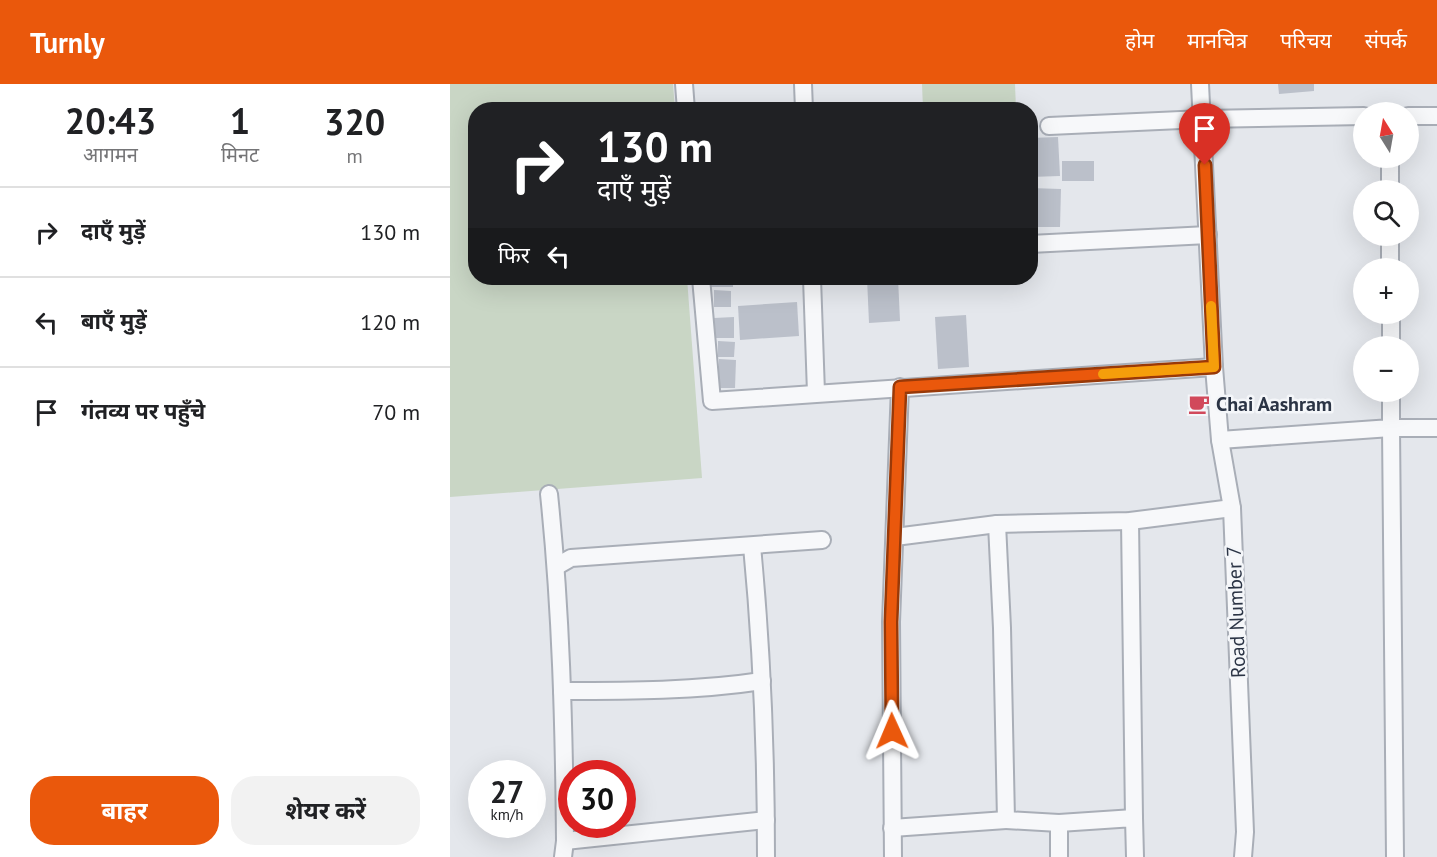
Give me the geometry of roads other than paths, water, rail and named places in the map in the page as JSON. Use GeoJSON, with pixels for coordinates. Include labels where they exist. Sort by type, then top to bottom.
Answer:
{"type":"FeatureCollection","features":[{"type":"Feature","properties":{"kind":"street"},"geometry":{"type":"LineString","coordinates":[[684,84],[685,102]]}},
{"type":"Feature","properties":{"kind":"street"},"geometry":{"type":"LineString","coordinates":[[803,84],[804,102]]}},
{"type":"Feature","properties":{"kind":"street","name":"Road Number 7"},"geometry":{"type":"LineString","coordinates":[[1200,84],[1214,367],[1220,440],[1232,508],[1245,832],[1243,857]]}},
{"type":"Feature","properties":{"kind":"street"},"geometry":{"type":"LineString","coordinates":[[1049,126],[1203,119],[1353,116]]}},
{"type":"Feature","properties":{"kind":"street"},"geometry":{"type":"LineString","coordinates":[[1419,116],[1437,116]]}},
{"type":"Feature","properties":{"kind":"street"},"geometry":{"type":"LineString","coordinates":[[1038,244],[1208,235]]}},
{"type":"Feature","properties":{"kind":"street"},"geometry":{"type":"LineString","coordinates":[[702,285],[712,401],[1214,367]]}},
{"type":"Feature","properties":{"kind":"street"},"geometry":{"type":"LineString","coordinates":[[812,285],[816,393]]}},
{"type":"Feature","properties":{"kind":"street"},"geometry":{"type":"LineString","coordinates":[[893,857],[891,622],[900,387]]}},
{"type":"Feature","properties":{"kind":"street"},"geometry":{"type":"LineString","coordinates":[[1391,402],[1395,857]]}},
{"type":"Feature","properties":{"kind":"street"},"geometry":{"type":"LineString","coordinates":[[1220,440],[1391,428],[1437,428]]}},
{"type":"Feature","properties":{"kind":"street"},"geometry":{"type":"LineString","coordinates":[[549,494],[557,566],[562,691],[564,849],[766,820]]}},
{"type":"Feature","properties":{"kind":"street"},"geometry":{"type":"LineString","coordinates":[[895,537],[998,524],[1130,521],[1232,508]]}},
{"type":"Feature","properties":{"kind":"street"},"geometry":{"type":"LineString","coordinates":[[1130,521],[1135,857]]}},
{"type":"Feature","properties":{"kind":"street"},"geometry":{"type":"LineString","coordinates":[[998,524],[1006,820]]}},
{"type":"Feature","properties":{"kind":"street"},"geometry":{"type":"LineString","coordinates":[[557,566],[571,558],[822,540]]}},
{"type":"Feature","properties":{"kind":"street"},"geometry":{"type":"LineString","coordinates":[[752,546],[762,681],[766,857]]}},
{"type":"Feature","properties":{"kind":"street"},"geometry":{"type":"LineString","coordinates":[[562,691],[713,688],[762,681]]}},
{"type":"Feature","properties":{"kind":"street"},"geometry":{"type":"LineString","coordinates":[[892,828],[1006,820],[1059,823],[1134,818]]}},
{"type":"Feature","properties":{"kind":"street"},"geometry":{"type":"LineString","coordinates":[[1059,823],[1059,857]]}},
{"type":"Feature","properties":{"kind":"place","name":"Chai Aashram"},"geometry":{"type":"Point","coordinates":[1199,404]}}]}
